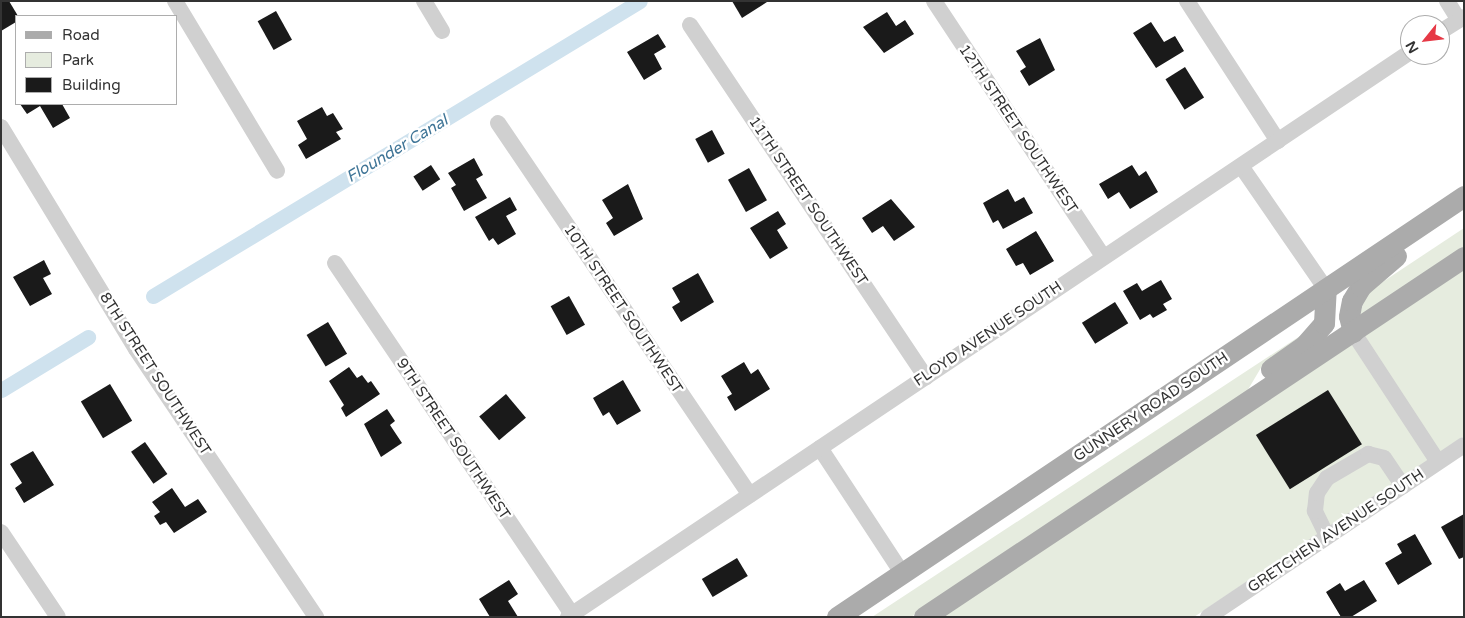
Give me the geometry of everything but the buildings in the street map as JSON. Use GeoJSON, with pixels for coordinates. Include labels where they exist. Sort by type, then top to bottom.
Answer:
{"type":"FeatureCollection","features":[{"type":"Feature","properties":{"kind":"main road","name":"GUNNERY ROAD SOUTH"},"geometry":{"type":"LineString","coordinates":[[837,617],[1464,196]]}},
{"type":"Feature","properties":{"kind":"main road"},"geometry":{"type":"LineString","coordinates":[[1353,332],[1349,316],[1361,286],[1410,244],[1416,227]]}},
{"type":"Feature","properties":{"kind":"main road"},"geometry":{"type":"LineString","coordinates":[[924,617],[1464,257]]}},
{"type":"Feature","properties":{"kind":"main road"},"geometry":{"type":"LineString","coordinates":[[1253,398],[1256,387],[1269,370],[1305,345],[1324,323],[1328,305],[1326,289]]}},
{"type":"Feature","properties":{"kind":"street"},"geometry":{"type":"LineString","coordinates":[[175,1],[277,171]]}},
{"type":"Feature","properties":{"kind":"street"},"geometry":{"type":"LineString","coordinates":[[424,1],[442,31]]}},
{"type":"Feature","properties":{"kind":"street","name":"12TH STREET SOUTHWEST"},"geometry":{"type":"LineString","coordinates":[[934,1],[1103,256]]}},
{"type":"Feature","properties":{"kind":"street"},"geometry":{"type":"LineString","coordinates":[[1187,1],[1278,141]]}},
{"type":"Feature","properties":{"kind":"street"},"geometry":{"type":"LineString","coordinates":[[1447,1],[1461,18],[1450,25]]}},
{"type":"Feature","properties":{"kind":"street","name":"11TH STREET SOUTHWEST"},"geometry":{"type":"LineString","coordinates":[[690,24],[926,377]]}},
{"type":"Feature","properties":{"kind":"street","name":"FLOYD AVENUE SOUTH"},"geometry":{"type":"LineString","coordinates":[[570,615],[1400,59]]}},
{"type":"Feature","properties":{"kind":"street","name":"10TH STREET SOUTHWEST"},"geometry":{"type":"LineString","coordinates":[[498,122],[750,495]]}},
{"type":"Feature","properties":{"kind":"street","name":"8TH STREET SOUTHWEST"},"geometry":{"type":"LineString","coordinates":[[1,127],[136,349],[316,617]]}},
{"type":"Feature","properties":{"kind":"street"},"geometry":{"type":"LineString","coordinates":[[1240,166],[1326,289]]}},
{"type":"Feature","properties":{"kind":"street","name":"9TH STREET SOUTHWEST"},"geometry":{"type":"LineString","coordinates":[[334,263],[570,615]]}},
{"type":"Feature","properties":{"kind":"street"},"geometry":{"type":"LineString","coordinates":[[1353,332],[1438,462]]}},
{"type":"Feature","properties":{"kind":"street","name":"GRETCHEN AVENUE SOUTH"},"geometry":{"type":"LineString","coordinates":[[1208,617],[1464,445]]}},
{"type":"Feature","properties":{"kind":"street"},"geometry":{"type":"LineString","coordinates":[[820,448],[902,573]]}},
{"type":"Feature","properties":{"kind":"street"},"geometry":{"type":"LineString","coordinates":[[1327,536],[1315,510],[1317,493],[1327,478],[1368,454],[1384,458],[1403,486]]}},
{"type":"Feature","properties":{"kind":"street"},"geometry":{"type":"LineString","coordinates":[[1,532],[58,617]]}},
{"type":"Feature","properties":{"kind":"green space"},"geometry":{"type":"Polygon","coordinates":[[[1464,228],[1464,248],[1359,318],[1366,293],[1464,228]]]}},
{"type":"Feature","properties":{"kind":"green space"},"geometry":{"type":"Polygon","coordinates":[[[1464,266],[1464,436],[1194,617],[938,617],[1254,406],[1259,407],[1260,402],[1464,266]]]}},
{"type":"Feature","properties":{"kind":"green space"},"geometry":{"type":"Polygon","coordinates":[[[1306,332],[1262,366],[1246,393],[911,617],[872,617],[1306,332]]]}},
{"type":"Feature","properties":{"kind":"waterway","name":"Flounder Canal"},"geometry":{"type":"LineString","coordinates":[[153,296],[640,1]]}},
{"type":"Feature","properties":{"kind":"waterway","name":"Flounder Canal"},"geometry":{"type":"LineString","coordinates":[[1,390],[88,337]]}}]}
